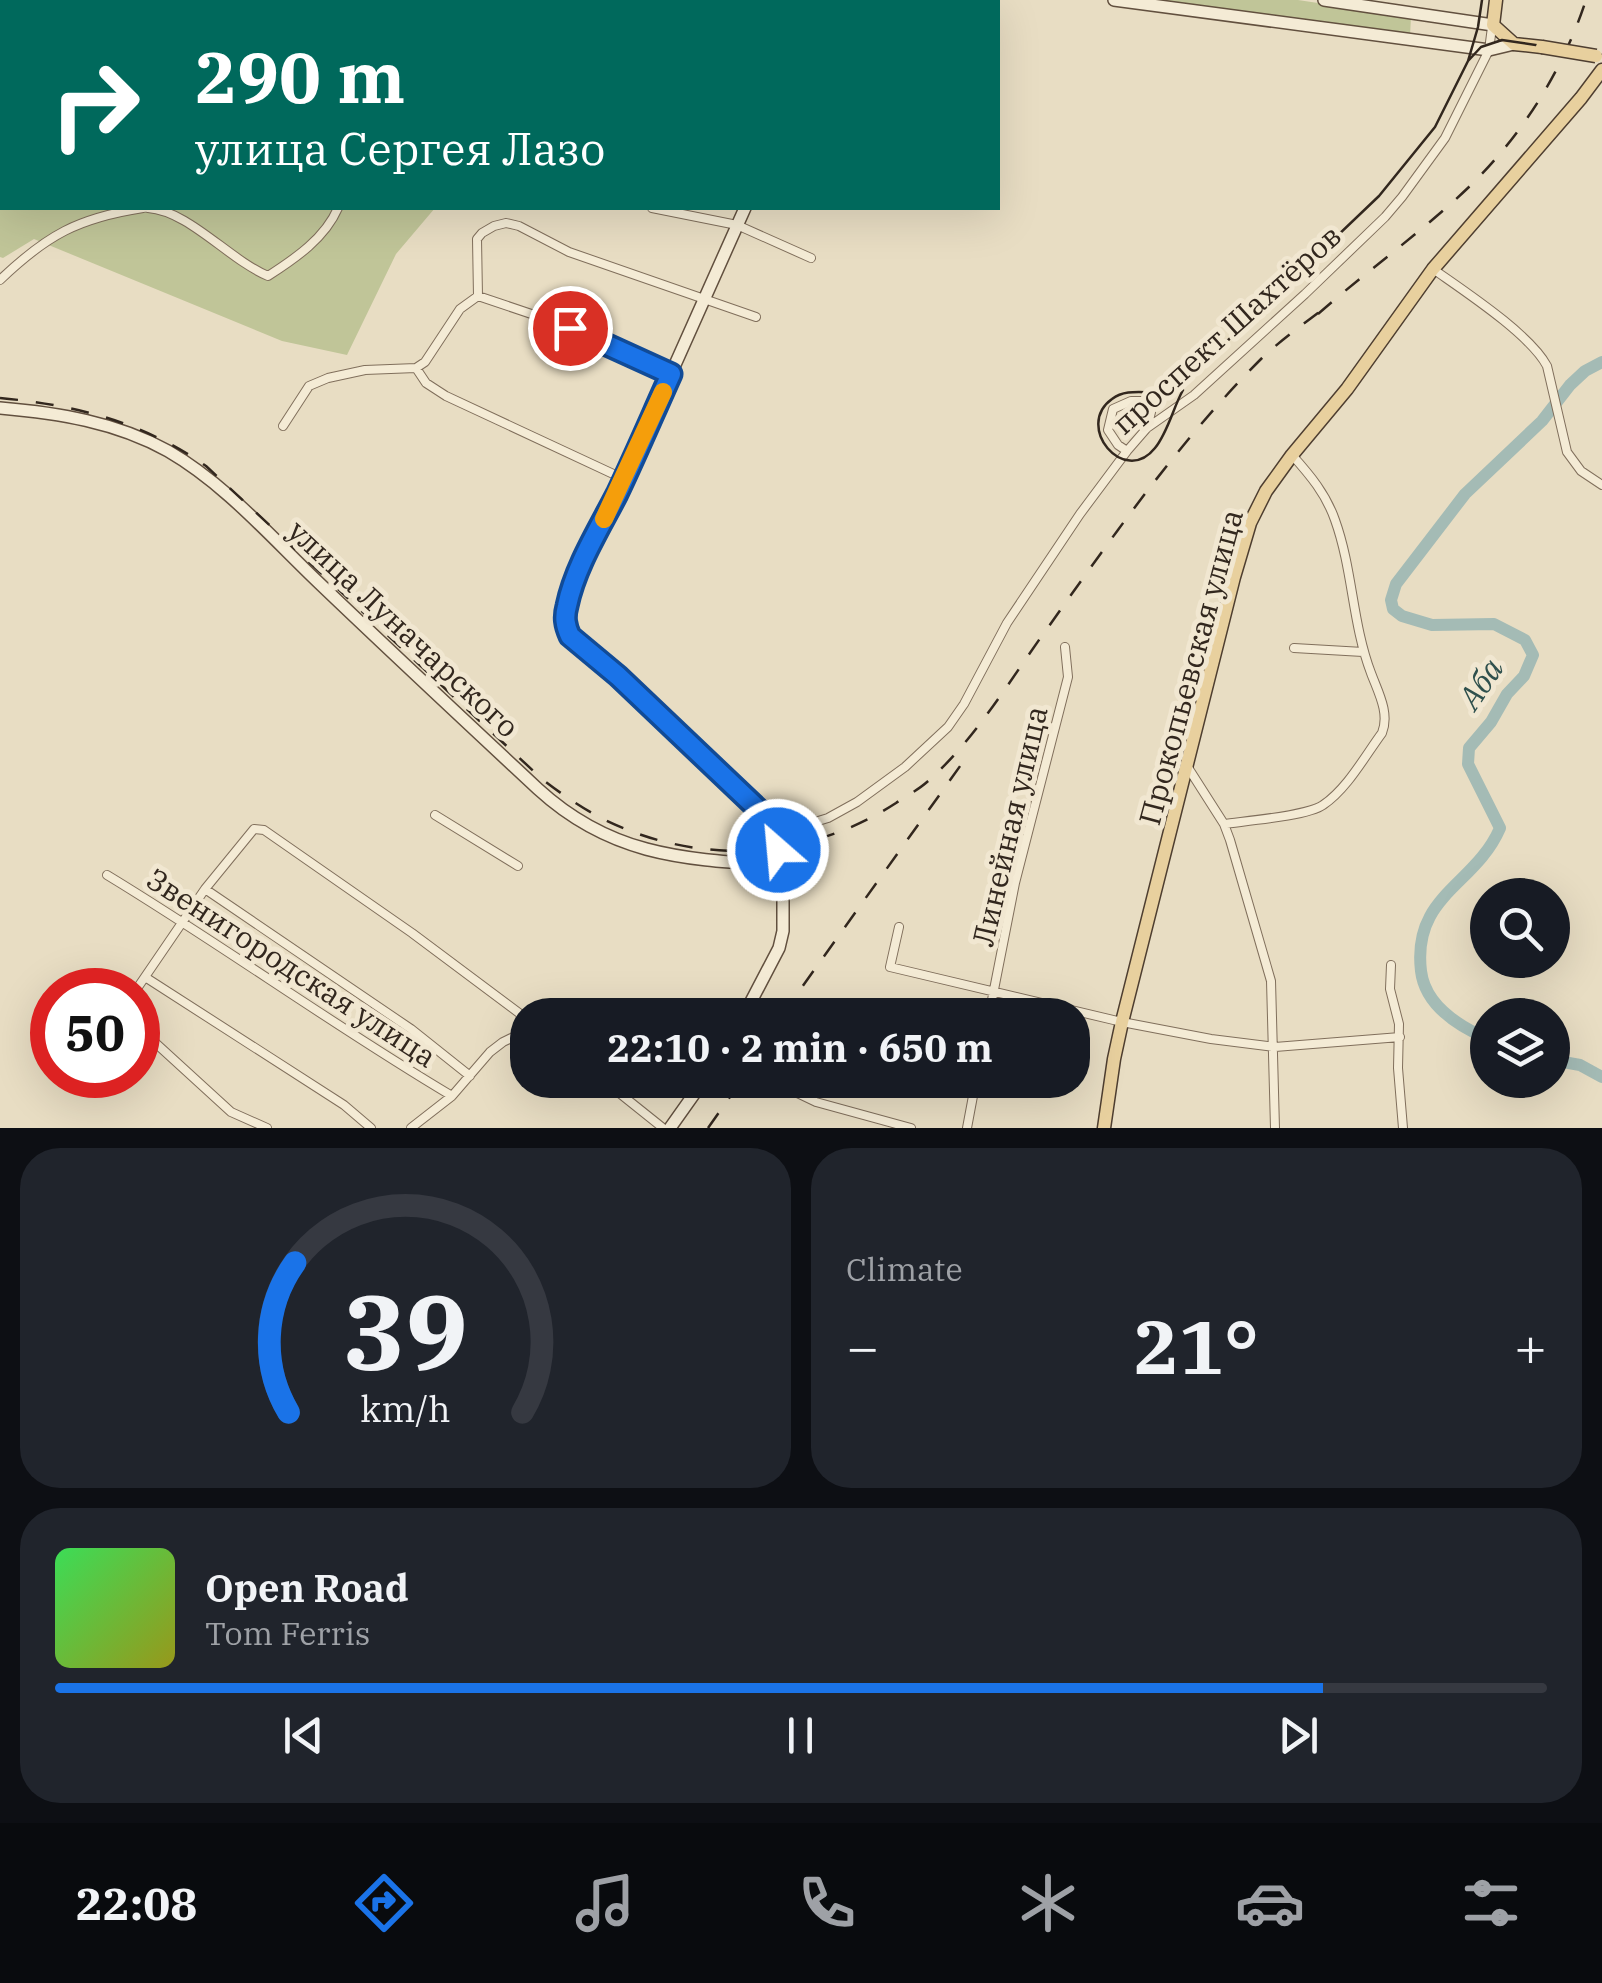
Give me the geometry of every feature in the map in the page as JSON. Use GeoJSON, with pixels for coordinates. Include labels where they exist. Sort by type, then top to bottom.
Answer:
{"type":"FeatureCollection","features":[{"type":"Feature","properties":{"kind":"main road"},"geometry":{"type":"LineString","coordinates":[[1114,0],[1489,50],[1514,44],[1542,47],[1600,61]]}},
{"type":"Feature","properties":{"kind":"main road"},"geometry":{"type":"LineString","coordinates":[[1324,0],[1492,25],[1514,44]]}},
{"type":"Feature","properties":{"kind":"main road"},"geometry":{"type":"LineString","coordinates":[[1492,25],[1496,0]]}},
{"type":"Feature","properties":{"kind":"main road","name":"Прокопьевская улица"},"geometry":{"type":"LineString","coordinates":[[1104,1128],[1122,1022],[1250,522],[1292,454],[1347,389],[1433,269],[1573,108],[1600,61]]}},
{"type":"Feature","properties":{"kind":"main road"},"geometry":{"type":"LineString","coordinates":[[744,210],[582,565],[568,601],[565,624],[570,636],[618,676],[761,812],[776,834],[783,879],[783,931],[779,948],[753,998]]}},
{"type":"Feature","properties":{"kind":"main road","name":"улица Луначарского"},"geometry":{"type":"LineString","coordinates":[[0,408],[84,419],[124,431],[170,452],[200,473],[538,789],[574,817],[646,851],[691,859],[779,862]]}},
{"type":"Feature","properties":{"kind":"main road"},"geometry":{"type":"LineString","coordinates":[[667,1128],[690,1098]]}},
{"type":"Feature","properties":{"kind":"street","name":"проспект Шахтёров"},"geometry":{"type":"LineString","coordinates":[[776,834],[828,818],[858,802],[905,767],[948,727],[1007,623],[1127,451],[1147,428],[1194,395],[1386,217],[1445,138],[1489,50],[1492,25]]}},
{"type":"Feature","properties":{"kind":"street"},"geometry":{"type":"LineString","coordinates":[[0,280],[50,237],[74,225],[130,210]]}},
{"type":"Feature","properties":{"kind":"street"},"geometry":{"type":"LineString","coordinates":[[166,210],[268,276],[326,230],[337,210]]}},
{"type":"Feature","properties":{"kind":"street"},"geometry":{"type":"LineString","coordinates":[[663,210],[737,224],[812,258]]}},
{"type":"Feature","properties":{"kind":"street"},"geometry":{"type":"LineString","coordinates":[[478,296],[477,239],[494,226],[506,223],[569,252],[756,317]]}},
{"type":"Feature","properties":{"kind":"street"},"geometry":{"type":"LineString","coordinates":[[1433,269],[1541,354],[1572,460],[1602,485]]}},
{"type":"Feature","properties":{"kind":"street"},"geometry":{"type":"LineString","coordinates":[[282,426],[308,386],[365,370],[416,368],[436,347],[460,309],[478,296]]}},
{"type":"Feature","properties":{"kind":"street"},"geometry":{"type":"LineString","coordinates":[[478,296],[570,328],[671,374]]}},
{"type":"Feature","properties":{"kind":"street"},"geometry":{"type":"LineString","coordinates":[[416,368],[426,383],[446,396],[624,479]]}},
{"type":"Feature","properties":{"kind":"street"},"geometry":{"type":"LineString","coordinates":[[1127,451],[1108,430],[1113,409],[1130,400],[1151,401],[1147,428]]}},
{"type":"Feature","properties":{"kind":"street"},"geometry":{"type":"LineString","coordinates":[[1224,824],[1310,812],[1326,804],[1347,781],[1385,724],[1358,632],[1336,520],[1324,493],[1292,454]]}},
{"type":"Feature","properties":{"kind":"street","name":"Линейная улица"},"geometry":{"type":"LineString","coordinates":[[993,998],[1014,883],[1068,678],[1065,647]]}},
{"type":"Feature","properties":{"kind":"street"},"geometry":{"type":"LineString","coordinates":[[1294,648],[1363,652]]}},
{"type":"Feature","properties":{"kind":"street"},"geometry":{"type":"LineString","coordinates":[[1188,766],[1224,824],[1272,981],[1276,1128]]}},
{"type":"Feature","properties":{"kind":"street"},"geometry":{"type":"LineString","coordinates":[[436,814],[518,866]]}},
{"type":"Feature","properties":{"kind":"street"},"geometry":{"type":"LineString","coordinates":[[151,968],[205,890],[254,829],[264,830],[510,1005]]}},
{"type":"Feature","properties":{"kind":"street","name":"Звенигородская улица"},"geometry":{"type":"LineString","coordinates":[[107,875],[452,1096]]}},
{"type":"Feature","properties":{"kind":"street"},"geometry":{"type":"LineString","coordinates":[[205,890],[411,1029],[470,1076]]}},
{"type":"Feature","properties":{"kind":"street"},"geometry":{"type":"LineString","coordinates":[[899,927],[890,968],[1122,1022],[1274,1047],[1400,1037]]}},
{"type":"Feature","properties":{"kind":"street"},"geometry":{"type":"LineString","coordinates":[[1392,965],[1390,989],[1400,1037],[1398,1068],[1404,1128]]}},
{"type":"Feature","properties":{"kind":"street"},"geometry":{"type":"LineString","coordinates":[[160,987],[344,1105],[371,1128]]}},
{"type":"Feature","properties":{"kind":"street"},"geometry":{"type":"LineString","coordinates":[[411,1128],[452,1096],[490,1052],[510,1039]]}},
{"type":"Feature","properties":{"kind":"street"},"geometry":{"type":"LineString","coordinates":[[160,1047],[231,1112],[267,1128]]}},
{"type":"Feature","properties":{"kind":"street"},"geometry":{"type":"LineString","coordinates":[[627,1098],[667,1128]]}},
{"type":"Feature","properties":{"kind":"street"},"geometry":{"type":"LineString","coordinates":[[808,1098],[912,1128]]}},
{"type":"Feature","properties":{"kind":"street"},"geometry":{"type":"LineString","coordinates":[[967,1128],[973,1098]]}},
{"type":"Feature","properties":{"kind":"green space"},"geometry":{"type":"Polygon","coordinates":[[[1141,0],[1298,0],[1411,17],[1410,36],[1141,0]]]}},
{"type":"Feature","properties":{"kind":"green space"},"geometry":{"type":"Polygon","coordinates":[[[0,210],[433,210],[396,254],[347,355],[282,341],[34,239],[0,257],[0,210]]]}},
{"type":"Feature","properties":{"kind":"waterway","name":"Аба"},"geometry":{"type":"LineString","coordinates":[[1470,1030],[1445,1013],[1429,994],[1421,971],[1421,945],[1435,908],[1476,864],[1500,828],[1468,764],[1469,748],[1524,676],[1533,655],[1525,640],[1494,624],[1432,625],[1402,616],[1393,609],[1391,600],[1396,584],[1465,494],[1542,421],[1570,385],[1602,362]]}},
{"type":"Feature","properties":{"kind":"waterway","name":"Аба"},"geometry":{"type":"LineString","coordinates":[[1570,1063],[1602,1077]]}},
{"type":"Feature","properties":{"kind":"tram line"},"geometry":{"type":"LineString","coordinates":[[1183,390],[1160,442],[1143,458],[1130,461],[1108,448],[1098,424],[1102,410],[1112,399],[1180,386],[1379,196],[1435,127],[1468,61],[1482,0]]}},
{"type":"Feature","properties":{"kind":"tram line"},"geometry":{"type":"LineString","coordinates":[[1468,61],[1481,47],[1502,40],[1602,55]]}},
{"type":"Feature","properties":{"kind":"railway"},"geometry":{"type":"LineString","coordinates":[[1318,314],[1470,186],[1507,145],[1553,76],[1586,0]]}},
{"type":"Feature","properties":{"kind":"railway"},"geometry":{"type":"LineString","coordinates":[[0,398],[55,405],[108,418],[158,438],[206,466],[542,779],[584,808],[636,833],[673,844],[749,850],[825,837],[861,823],[927,782],[977,727],[1176,454],[1262,358],[1327,306]]}},
{"type":"Feature","properties":{"kind":"railway"},"geometry":{"type":"LineString","coordinates":[[794,998],[968,755]]}},
{"type":"Feature","properties":{"kind":"railway"},"geometry":{"type":"LineString","coordinates":[[708,1128],[729,1098]]}},
{"type":"Feature","properties":{"kind":"slow traffic"},"geometry":{"type":"LineString","coordinates":[[604,519],[663,392]]}},
{"type":"Feature","properties":{"kind":"route"},"geometry":{"type":"LineString","coordinates":[[570,328],[671,374],[582,565],[565,614],[567,630],[761,812],[776,834],[778,850]]}}]}
